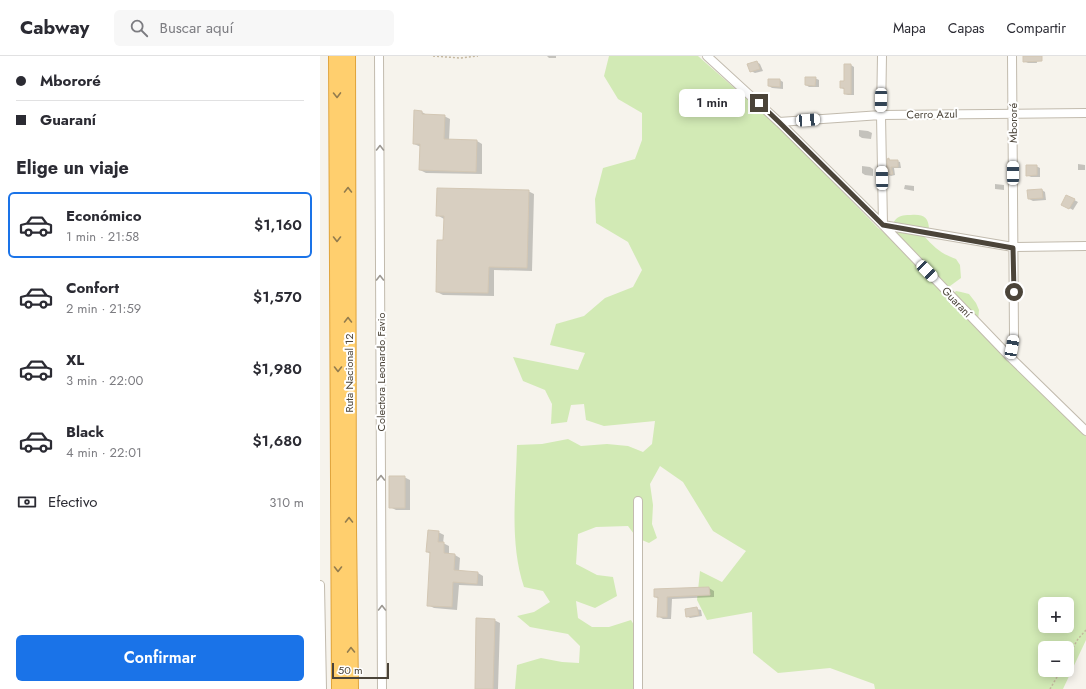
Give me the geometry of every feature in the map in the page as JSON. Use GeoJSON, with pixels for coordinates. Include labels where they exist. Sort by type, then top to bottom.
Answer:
{"type":"FeatureCollection","features":[{"type":"Feature","properties":{"kind":"highway","name":"Ruta Nacional 12"},"geometry":{"type":"LineString","coordinates":[[336,56],[339,689]]}},
{"type":"Feature","properties":{"kind":"highway","name":"Ruta Nacional 12"},"geometry":{"type":"LineString","coordinates":[[348,56],[349,528],[351,689]]}},
{"type":"Feature","properties":{"kind":"street","name":"Colectora Leonardo Favio"},"geometry":{"type":"LineString","coordinates":[[379,56],[382,689]]}},
{"type":"Feature","properties":{"kind":"street","name":"Guaraní"},"geometry":{"type":"LineString","coordinates":[[707,56],[779,122],[883,225],[1010,357],[1086,431]]}},
{"type":"Feature","properties":{"kind":"street"},"geometry":{"type":"LineString","coordinates":[[882,56],[881,115],[883,225],[1013,248],[1086,246]]}},
{"type":"Feature","properties":{"kind":"street","name":"Mbororé"},"geometry":{"type":"LineString","coordinates":[[1010,357],[1014,337],[1012,56]]}},
{"type":"Feature","properties":{"kind":"street","name":"Cerro Azul"},"geometry":{"type":"LineString","coordinates":[[779,122],[881,115],[1086,113]]}},
{"type":"Feature","properties":{"kind":"street"},"geometry":{"type":"LineString","coordinates":[[638,500],[638,689]]}},
{"type":"Feature","properties":{"kind":"street"},"geometry":{"type":"LineString","coordinates":[[320,585],[322,689]]}},
{"type":"Feature","properties":{"kind":"path"},"geometry":{"type":"LineString","coordinates":[[433,56],[460,58],[478,56]]}},
{"type":"Feature","properties":{"kind":"path"},"geometry":{"type":"LineString","coordinates":[[1074,646],[1086,630]]}},
{"type":"Feature","properties":{"kind":"path"},"geometry":{"type":"LineString","coordinates":[[1050,689],[1056,677]]}},
{"type":"Feature","properties":{"kind":"green space"},"geometry":{"type":"Polygon","coordinates":[[[609,56],[698,56],[781,129],[878,228],[887,235],[891,237],[893,223],[899,217],[905,215],[919,215],[926,219],[929,230],[923,235],[938,250],[956,259],[960,265],[961,278],[950,286],[947,291],[952,295],[956,291],[969,294],[979,310],[978,321],[993,343],[1086,436],[1086,640],[1074,666],[1074,641],[1038,641],[1038,677],[1069,677],[1063,689],[875,689],[874,684],[830,668],[778,673],[753,653],[752,612],[707,620],[697,600],[700,571],[722,582],[746,551],[713,531],[683,482],[660,466],[650,484],[653,505],[652,524],[657,538],[649,543],[637,538],[628,526],[596,527],[578,534],[576,564],[597,575],[613,577],[617,596],[595,608],[576,601],[578,618],[592,627],[609,627],[631,620],[643,640],[633,689],[515,689],[517,665],[541,658],[562,662],[579,663],[580,646],[568,634],[530,627],[517,616],[534,612],[550,602],[543,591],[524,587],[519,570],[516,552],[514,517],[517,445],[542,444],[568,439],[581,446],[607,444],[628,446],[643,452],[652,444],[655,421],[604,426],[586,420],[584,404],[571,405],[567,422],[551,424],[552,404],[545,390],[523,381],[513,357],[578,370],[585,353],[550,345],[556,324],[584,316],[605,298],[633,287],[642,270],[628,242],[596,223],[595,199],[603,168],[635,159],[642,140],[642,113],[618,99],[604,76],[609,56]]]}},
{"type":"Feature","properties":{"kind":"building"},"geometry":{"type":"Polygon","coordinates":[[[1023,56],[1042,56],[1042,61],[1023,62],[1023,56]]]}},
{"type":"Feature","properties":{"kind":"building"},"geometry":{"type":"Polygon","coordinates":[[[757,61],[760,69],[750,72],[747,64],[757,61]]]}},
{"type":"Feature","properties":{"kind":"building"},"geometry":{"type":"Polygon","coordinates":[[[844,64],[851,64],[851,94],[844,94],[844,88],[840,88],[840,81],[844,81],[844,64]]]}},
{"type":"Feature","properties":{"kind":"building"},"geometry":{"type":"Polygon","coordinates":[[[805,77],[816,77],[815,86],[805,85],[805,77]]]}},
{"type":"Feature","properties":{"kind":"building"},"geometry":{"type":"Polygon","coordinates":[[[768,79],[780,79],[780,87],[768,86],[768,79]]]}},
{"type":"Feature","properties":{"kind":"building"},"geometry":{"type":"Polygon","coordinates":[[[414,110],[422,111],[422,114],[445,115],[444,139],[477,140],[476,172],[419,170],[420,144],[413,144],[414,110]]]}},
{"type":"Feature","properties":{"kind":"building"},"geometry":{"type":"Polygon","coordinates":[[[889,158],[889,160],[898,160],[898,167],[891,167],[893,174],[888,175],[887,159],[889,158]]]}},
{"type":"Feature","properties":{"kind":"building"},"geometry":{"type":"Polygon","coordinates":[[[1026,165],[1037,165],[1037,175],[1026,176],[1026,165]]]}},
{"type":"Feature","properties":{"kind":"building"},"geometry":{"type":"Polygon","coordinates":[[[437,188],[529,190],[527,268],[489,267],[488,293],[436,292],[437,240],[443,240],[444,216],[436,216],[437,188]]]}},
{"type":"Feature","properties":{"kind":"building"},"geometry":{"type":"Polygon","coordinates":[[[1042,189],[1043,198],[1028,199],[1027,190],[1042,189]]]}},
{"type":"Feature","properties":{"kind":"building"},"geometry":{"type":"Polygon","coordinates":[[[1066,195],[1075,199],[1069,209],[1061,205],[1066,195]]]}},
{"type":"Feature","properties":{"kind":"building"},"geometry":{"type":"Polygon","coordinates":[[[389,476],[405,476],[405,508],[389,508],[389,476]]]}},
{"type":"Feature","properties":{"kind":"building"},"geometry":{"type":"Polygon","coordinates":[[[428,530],[439,531],[438,542],[444,542],[444,553],[455,554],[454,570],[478,572],[477,584],[453,582],[452,607],[427,606],[430,552],[426,552],[428,530]]]}},
{"type":"Feature","properties":{"kind":"building"},"geometry":{"type":"Polygon","coordinates":[[[709,587],[710,595],[667,597],[667,617],[657,617],[658,597],[654,597],[654,589],[709,587]]]}},
{"type":"Feature","properties":{"kind":"building"},"geometry":{"type":"Polygon","coordinates":[[[697,607],[699,615],[686,617],[685,609],[697,607]]]}},
{"type":"Feature","properties":{"kind":"building"},"geometry":{"type":"Polygon","coordinates":[[[476,618],[495,619],[493,689],[475,689],[476,618]]]}},
{"type":"Feature","properties":{"kind":"route"},"geometry":{"type":"LineString","coordinates":[[759,103],[883,225],[1013,248],[1014,292]]}}]}
